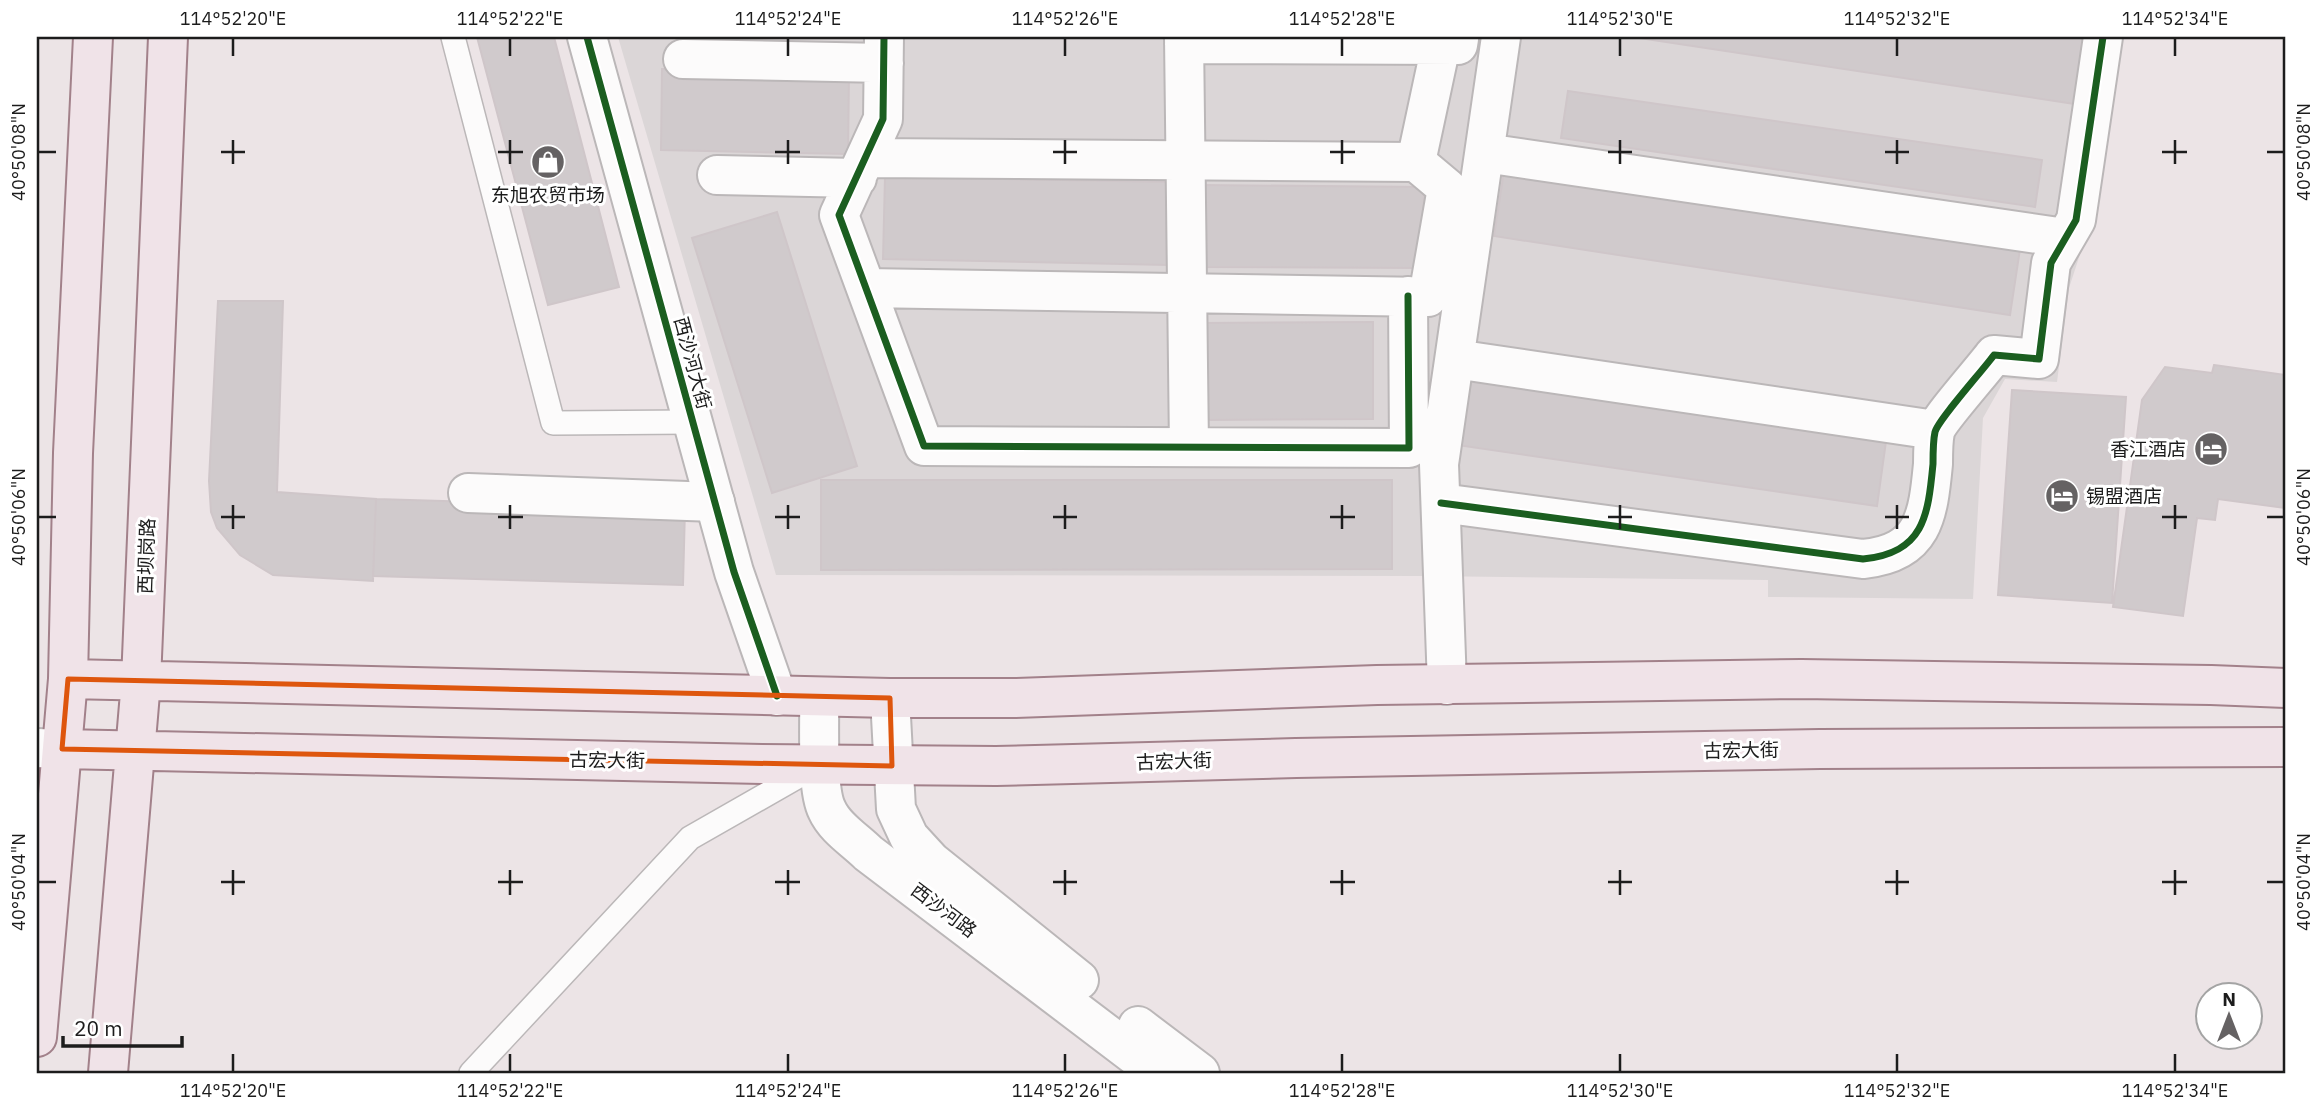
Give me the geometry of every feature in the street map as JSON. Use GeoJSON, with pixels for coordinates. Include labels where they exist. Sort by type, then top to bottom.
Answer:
{"type":"FeatureCollection","features":[{"type":"Feature","properties":{"kind":"main road"},"geometry":{"type":"LineString","coordinates":[[37,1037],[49,748],[68,679],[74,439],[93,37]]}},
{"type":"Feature","properties":{"kind":"main road","name":"西坝岗路"},"geometry":{"type":"LineString","coordinates":[[108,1073],[141,681],[168,37]]}},
{"type":"Feature","properties":{"kind":"main road"},"geometry":{"type":"LineString","coordinates":[[68,679],[890,698],[1015,698],[1447,685],[1801,679],[2286,688]]}},
{"type":"Feature","properties":{"kind":"main road","name":"古宏大街"},"geometry":{"type":"LineString","coordinates":[[49,748],[820,764],[996,765],[1778,750],[2286,747]]}},
{"type":"Feature","properties":{"kind":"street","name":"西沙河大街"},"geometry":{"type":"LineString","coordinates":[[587,37],[734,572],[777,696]]}},
{"type":"Feature","properties":{"kind":"street"},"geometry":{"type":"LineString","coordinates":[[1447,685],[1439,464],[1501,37]]}},
{"type":"Feature","properties":{"kind":"street"},"geometry":{"type":"LineString","coordinates":[[1441,503],[1863,559],[1881,557],[1899,550],[1916,535],[1929,503],[1935,430],[1994,355],[2039,359],[2051,263],[2076,220],[2103,37]]}},
{"type":"Feature","properties":{"kind":"street"},"geometry":{"type":"LineString","coordinates":[[1189,447],[1184,41],[1450,41],[1416,162]]}},
{"type":"Feature","properties":{"kind":"street"},"geometry":{"type":"LineString","coordinates":[[683,59],[884,50],[883,119],[839,215],[924,446],[1409,448],[1408,296]]}},
{"type":"Feature","properties":{"kind":"street"},"geometry":{"type":"LineString","coordinates":[[1485,153],[2065,238]]}},
{"type":"Feature","properties":{"kind":"street"},"geometry":{"type":"LineString","coordinates":[[717,175],[862,168],[1185,161],[1416,162],[1447,188],[1428,297],[866,288]]}},
{"type":"Feature","properties":{"kind":"street"},"geometry":{"type":"LineString","coordinates":[[1455,359],[1935,430]]}},
{"type":"Feature","properties":{"kind":"street"},"geometry":{"type":"LineString","coordinates":[[467,493],[715,502]]}},
{"type":"Feature","properties":{"kind":"street","name":"西沙河路"},"geometry":{"type":"LineString","coordinates":[[820,696],[820,764],[826,810],[837,825],[868,853],[1158,1073]]}},
{"type":"Feature","properties":{"kind":"street","name":"西沙河路"},"geometry":{"type":"LineString","coordinates":[[890,698],[896,809],[909,836],[931,861],[1200,1073]]}},
{"type":"Feature","properties":{"kind":"lane"},"geometry":{"type":"LineString","coordinates":[[453,37],[553,423],[693,422]]}},
{"type":"Feature","properties":{"kind":"lane"},"geometry":{"type":"LineString","coordinates":[[471,1073],[690,838],[820,764]]}},
{"type":"Feature","properties":{"kind":"highlighted area"},"geometry":{"type":"Polygon","coordinates":[[[68,679],[890,698],[892,766],[62,749],[68,679]]]}},
{"type":"Feature","properties":{"kind":"shaded area"},"geometry":{"type":"Polygon","coordinates":[[[618,37],[2120,37],[2087,233],[2069,288],[2057,382],[2005,379],[1983,418],[1973,599],[1768,597],[1768,580],[1424,576],[776,575],[618,37]]]}},
{"type":"Feature","properties":{"kind":"building","name":"东旭农贸市场"},"geometry":{"type":"Polygon","coordinates":[[[477,37],[554,37],[619,287],[548,305],[477,37]]]}},
{"type":"Feature","properties":{"kind":"building"},"geometry":{"type":"Polygon","coordinates":[[[1633,37],[2085,37],[2075,104],[1633,37]]]}},
{"type":"Feature","properties":{"kind":"building"},"geometry":{"type":"Polygon","coordinates":[[[662,69],[849,72],[848,154],[661,150],[662,69]]]}},
{"type":"Feature","properties":{"kind":"building"},"geometry":{"type":"Polygon","coordinates":[[[1568,91],[2042,160],[2035,207],[1561,138],[1568,91]]]}},
{"type":"Feature","properties":{"kind":"building"},"geometry":{"type":"Polygon","coordinates":[[[1504,171],[2020,249],[2010,315],[1494,236],[1504,171]]]}},
{"type":"Feature","properties":{"kind":"building"},"geometry":{"type":"Polygon","coordinates":[[[885,177],[1170,182],[1168,265],[883,259],[885,177]]]}},
{"type":"Feature","properties":{"kind":"building"},"geometry":{"type":"Polygon","coordinates":[[[1200,185],[1424,187],[1423,268],[1199,267],[1200,185]]]}},
{"type":"Feature","properties":{"kind":"building"},"geometry":{"type":"Polygon","coordinates":[[[777,212],[857,466],[772,493],[692,238],[777,212]]]}},
{"type":"Feature","properties":{"kind":"building"},"geometry":{"type":"Polygon","coordinates":[[[218,301],[283,301],[277,492],[376,499],[373,581],[273,575],[240,555],[217,528],[211,512],[209,481],[218,301]]]}},
{"type":"Feature","properties":{"kind":"building"},"geometry":{"type":"Polygon","coordinates":[[[1373,322],[1373,419],[1205,420],[1204,323],[1373,322]]]}},
{"type":"Feature","properties":{"kind":"building","name":"香江酒店"},"geometry":{"type":"Polygon","coordinates":[[[2214,365],[2286,375],[2286,508],[2218,499],[2215,520],[2197,518],[2183,616],[2113,607],[2142,400],[2165,367],[2212,373],[2214,365]]]}},
{"type":"Feature","properties":{"kind":"building"},"geometry":{"type":"Polygon","coordinates":[[[1467,373],[1887,434],[1877,506],[1457,445],[1467,373]]]}},
{"type":"Feature","properties":{"kind":"building","name":"锡盟酒店"},"geometry":{"type":"Polygon","coordinates":[[[2012,390],[2126,397],[2112,603],[1998,595],[2012,390]]]}},
{"type":"Feature","properties":{"kind":"building"},"geometry":{"type":"Polygon","coordinates":[[[821,480],[1392,480],[1392,569],[821,570],[821,480]]]}},
{"type":"Feature","properties":{"kind":"building"},"geometry":{"type":"Polygon","coordinates":[[[376,499],[685,508],[683,585],[373,576],[376,499]]]}},
{"type":"Feature","properties":{"kind":"cycle path"},"geometry":{"type":"LineString","coordinates":[[587,37],[734,572],[777,696]]}},
{"type":"Feature","properties":{"kind":"cycle path"},"geometry":{"type":"LineString","coordinates":[[884,37],[883,119],[839,215],[924,446],[1409,448],[1408,296]]}},
{"type":"Feature","properties":{"kind":"cycle path"},"geometry":{"type":"LineString","coordinates":[[1441,503],[1863,559],[1899,549],[1911,540],[1925,515],[1929,500],[1935,432],[1944,417],[1994,355],[2039,359],[2051,263],[2076,220],[2103,37]]}},
{"type":"Feature","properties":{"kind":"place","name":"东旭农贸市场"},"geometry":{"type":"Point","coordinates":[548,162]}},
{"type":"Feature","properties":{"kind":"place","name":"香江酒店"},"geometry":{"type":"Point","coordinates":[2211,449]}},
{"type":"Feature","properties":{"kind":"place","name":"锡盟酒店"},"geometry":{"type":"Point","coordinates":[2062,496]}}]}
